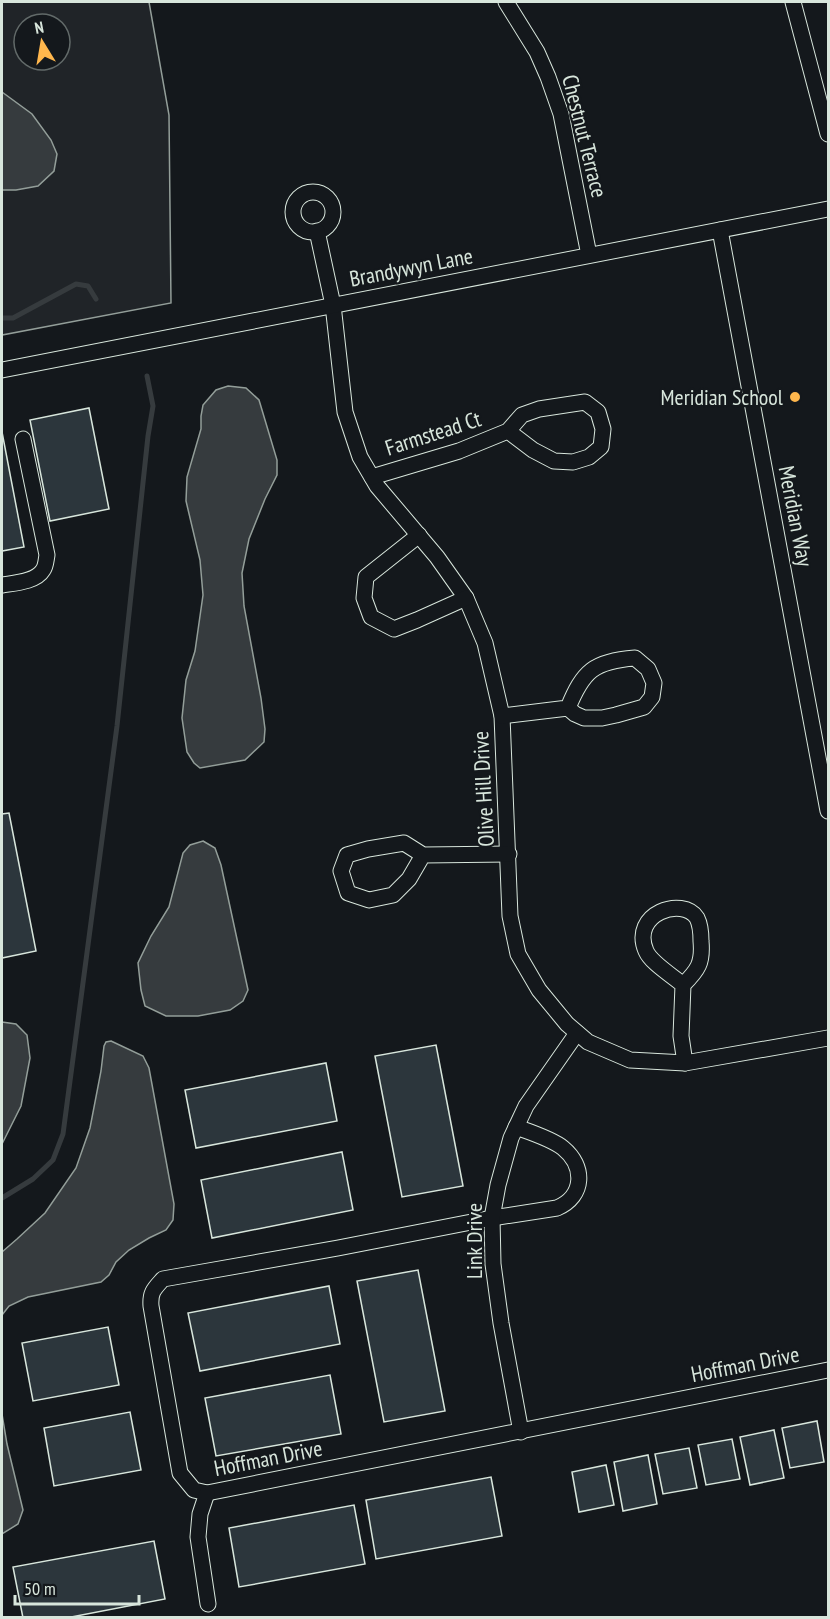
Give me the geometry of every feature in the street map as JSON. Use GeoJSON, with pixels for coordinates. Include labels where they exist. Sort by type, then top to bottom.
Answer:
{"type":"FeatureCollection","features":[{"type":"Feature","properties":{"kind":"street","name":"Chestnut Terrace"},"geometry":{"type":"LineString","coordinates":[[506,2],[537,52],[561,114],[589,255]]}},
{"type":"Feature","properties":{"kind":"street"},"geometry":{"type":"LineString","coordinates":[[793,2],[828,134]]}},
{"type":"Feature","properties":{"kind":"street","name":"Brandywyn Lane"},"geometry":{"type":"LineString","coordinates":[[2,370],[828,209]]}},
{"type":"Feature","properties":{"kind":"street","name":"Meridian Way"},"geometry":{"type":"LineString","coordinates":[[720,230],[828,810]]}},
{"type":"Feature","properties":{"kind":"street","name":"Olive Hill Drive"},"geometry":{"type":"LineString","coordinates":[[317,231],[333,305],[345,412],[360,457],[377,486],[437,557],[466,598],[485,643],[502,716],[510,916],[518,954],[539,990],[567,1024],[588,1042],[630,1060],[685,1063],[828,1038]]}},
{"type":"Feature","properties":{"kind":"street","name":"Farmstead Ct"},"geometry":{"type":"LineString","coordinates":[[372,477],[459,451],[508,431],[522,415],[539,409],[585,402],[598,412],[603,429],[601,447],[589,457],[573,462],[554,461],[533,450],[508,431]]}},
{"type":"Feature","properties":{"kind":"street"},"geometry":{"type":"LineString","coordinates":[[2,585],[29,580],[39,574],[44,569],[47,555],[23,439]]}},
{"type":"Feature","properties":{"kind":"street"},"geometry":{"type":"LineString","coordinates":[[419,535],[366,577],[364,598],[371,618],[394,629],[466,598]]}},
{"type":"Feature","properties":{"kind":"street"},"geometry":{"type":"LineString","coordinates":[[502,716],[568,708],[584,718],[602,718],[631,712],[644,707],[652,698],[654,683],[648,669],[635,658],[614,659],[595,667],[585,676],[577,687],[568,708]]}},
{"type":"Feature","properties":{"kind":"street"},"geometry":{"type":"LineString","coordinates":[[813,725],[828,722]]}},
{"type":"Feature","properties":{"kind":"street"},"geometry":{"type":"LineString","coordinates":[[423,855],[409,879],[393,895],[369,900],[348,892],[341,871],[347,855],[368,849],[404,843],[423,855],[509,854]]}},
{"type":"Feature","properties":{"kind":"street"},"geometry":{"type":"LineString","coordinates":[[683,985],[656,964],[646,952],[643,928],[648,920],[657,913],[679,909],[688,912],[696,918],[701,937],[700,960],[696,972],[683,985],[681,1036],[685,1063]]}},
{"type":"Feature","properties":{"kind":"street","name":"Link Drive"},"geometry":{"type":"LineString","coordinates":[[521,1432],[501,1323],[493,1264],[492,1218],[501,1176],[516,1126],[526,1106],[577,1033]]}},
{"type":"Feature","properties":{"kind":"street","name":"Hoffman Drive"},"geometry":{"type":"LineString","coordinates":[[516,1126],[560,1145],[572,1158],[578,1171],[579,1183],[570,1201],[557,1208],[163,1279],[150,1296],[151,1306],[180,1473],[194,1490],[207,1493],[828,1370]]}},
{"type":"Feature","properties":{"kind":"street"},"geometry":{"type":"LineString","coordinates":[[207,1493],[200,1514],[198,1537],[208,1605]]}},
{"type":"Feature","properties":{"kind":"shaded area"},"geometry":{"type":"Polygon","coordinates":[[[2,2],[149,2],[169,115],[171,303],[2,335],[2,2]]]}},
{"type":"Feature","properties":{"kind":"shaded area"},"geometry":{"type":"Polygon","coordinates":[[[2,92],[32,114],[51,140],[57,154],[54,171],[38,186],[2,190],[2,92]]]}},
{"type":"Feature","properties":{"kind":"shaded area"},"geometry":{"type":"Polygon","coordinates":[[[228,386],[246,388],[259,400],[277,460],[277,475],[249,539],[242,573],[244,606],[265,729],[264,742],[245,760],[200,768],[187,752],[182,718],[186,680],[195,651],[203,595],[200,560],[186,501],[187,477],[201,429],[203,405],[216,390],[228,386]]]}},
{"type":"Feature","properties":{"kind":"shaded area"},"geometry":{"type":"Polygon","coordinates":[[[203,841],[215,848],[221,865],[248,990],[243,1001],[230,1010],[198,1016],[166,1016],[145,1006],[138,963],[169,907],[183,853],[190,845],[203,841]]]}},
{"type":"Feature","properties":{"kind":"shaded area"},"geometry":{"type":"Polygon","coordinates":[[[2,1022],[16,1024],[27,1035],[30,1058],[21,1106],[2,1144],[2,1022]]]}},
{"type":"Feature","properties":{"kind":"shaded area"},"geometry":{"type":"Polygon","coordinates":[[[111,1041],[143,1056],[149,1068],[174,1204],[173,1220],[166,1230],[129,1250],[116,1262],[109,1275],[101,1282],[28,1297],[9,1306],[2,1315],[2,1252],[45,1213],[76,1168],[90,1128],[104,1046],[106,1042],[111,1041]]]}},
{"type":"Feature","properties":{"kind":"shaded area"},"geometry":{"type":"Polygon","coordinates":[[[2,1414],[23,1510],[18,1524],[2,1534],[2,1414]]]}},
{"type":"Feature","properties":{"kind":"building"},"geometry":{"type":"Polygon","coordinates":[[[89,408],[109,509],[50,521],[30,420],[89,408]]]}},
{"type":"Feature","properties":{"kind":"building"},"geometry":{"type":"Polygon","coordinates":[[[2,432],[24,547],[2,551],[2,432]]]}},
{"type":"Feature","properties":{"kind":"building"},"geometry":{"type":"Polygon","coordinates":[[[9,813],[36,951],[2,958],[2,814],[9,813]]]}},
{"type":"Feature","properties":{"kind":"building"},"geometry":{"type":"Polygon","coordinates":[[[436,1045],[463,1186],[402,1197],[375,1056],[436,1045]]]}},
{"type":"Feature","properties":{"kind":"building"},"geometry":{"type":"Polygon","coordinates":[[[326,1063],[337,1121],[196,1148],[185,1090],[326,1063]]]}},
{"type":"Feature","properties":{"kind":"building"},"geometry":{"type":"Polygon","coordinates":[[[342,1152],[353,1210],[212,1238],[201,1180],[342,1152]]]}},
{"type":"Feature","properties":{"kind":"building"},"geometry":{"type":"Polygon","coordinates":[[[418,1270],[445,1411],[384,1422],[357,1281],[418,1270]]]}},
{"type":"Feature","properties":{"kind":"building"},"geometry":{"type":"Polygon","coordinates":[[[329,1286],[340,1344],[200,1371],[188,1313],[329,1286]]]}},
{"type":"Feature","properties":{"kind":"building"},"geometry":{"type":"Polygon","coordinates":[[[108,1327],[119,1385],[33,1401],[22,1343],[108,1327]]]}},
{"type":"Feature","properties":{"kind":"building"},"geometry":{"type":"Polygon","coordinates":[[[330,1375],[341,1434],[216,1456],[205,1398],[330,1375]]]}},
{"type":"Feature","properties":{"kind":"building"},"geometry":{"type":"Polygon","coordinates":[[[130,1412],[141,1470],[54,1486],[44,1428],[130,1412]]]}},
{"type":"Feature","properties":{"kind":"building"},"geometry":{"type":"Polygon","coordinates":[[[817,1421],[824,1462],[790,1468],[782,1428],[817,1421]]]}},
{"type":"Feature","properties":{"kind":"building"},"geometry":{"type":"Polygon","coordinates":[[[774,1430],[784,1478],[750,1485],[740,1437],[774,1430]]]}},
{"type":"Feature","properties":{"kind":"building"},"geometry":{"type":"Polygon","coordinates":[[[732,1439],[740,1479],[706,1485],[698,1445],[732,1439]]]}},
{"type":"Feature","properties":{"kind":"building"},"geometry":{"type":"Polygon","coordinates":[[[689,1448],[697,1488],[663,1494],[655,1454],[689,1448]]]}},
{"type":"Feature","properties":{"kind":"building"},"geometry":{"type":"Polygon","coordinates":[[[648,1455],[657,1504],[623,1511],[614,1462],[648,1455]]]}},
{"type":"Feature","properties":{"kind":"building"},"geometry":{"type":"Polygon","coordinates":[[[606,1465],[614,1505],[579,1512],[572,1472],[606,1465]]]}},
{"type":"Feature","properties":{"kind":"building"},"geometry":{"type":"Polygon","coordinates":[[[491,1477],[502,1536],[376,1559],[366,1500],[491,1477]]]}},
{"type":"Feature","properties":{"kind":"building"},"geometry":{"type":"Polygon","coordinates":[[[354,1505],[365,1564],[239,1587],[229,1528],[354,1505]]]}},
{"type":"Feature","properties":{"kind":"building"},"geometry":{"type":"Polygon","coordinates":[[[154,1541],[165,1599],[66,1618],[23,1618],[13,1567],[154,1541]]]}},
{"type":"Feature","properties":{"kind":"waterway"},"geometry":{"type":"LineString","coordinates":[[2,318],[13,318],[76,284],[88,286],[96,299]]}},
{"type":"Feature","properties":{"kind":"waterway"},"geometry":{"type":"LineString","coordinates":[[2,1198],[33,1179],[53,1160],[63,1134],[117,726],[153,406],[147,376]]}},
{"type":"Feature","properties":{"kind":"place","name":"Meridian School"},"geometry":{"type":"Point","coordinates":[795,397]}}]}
